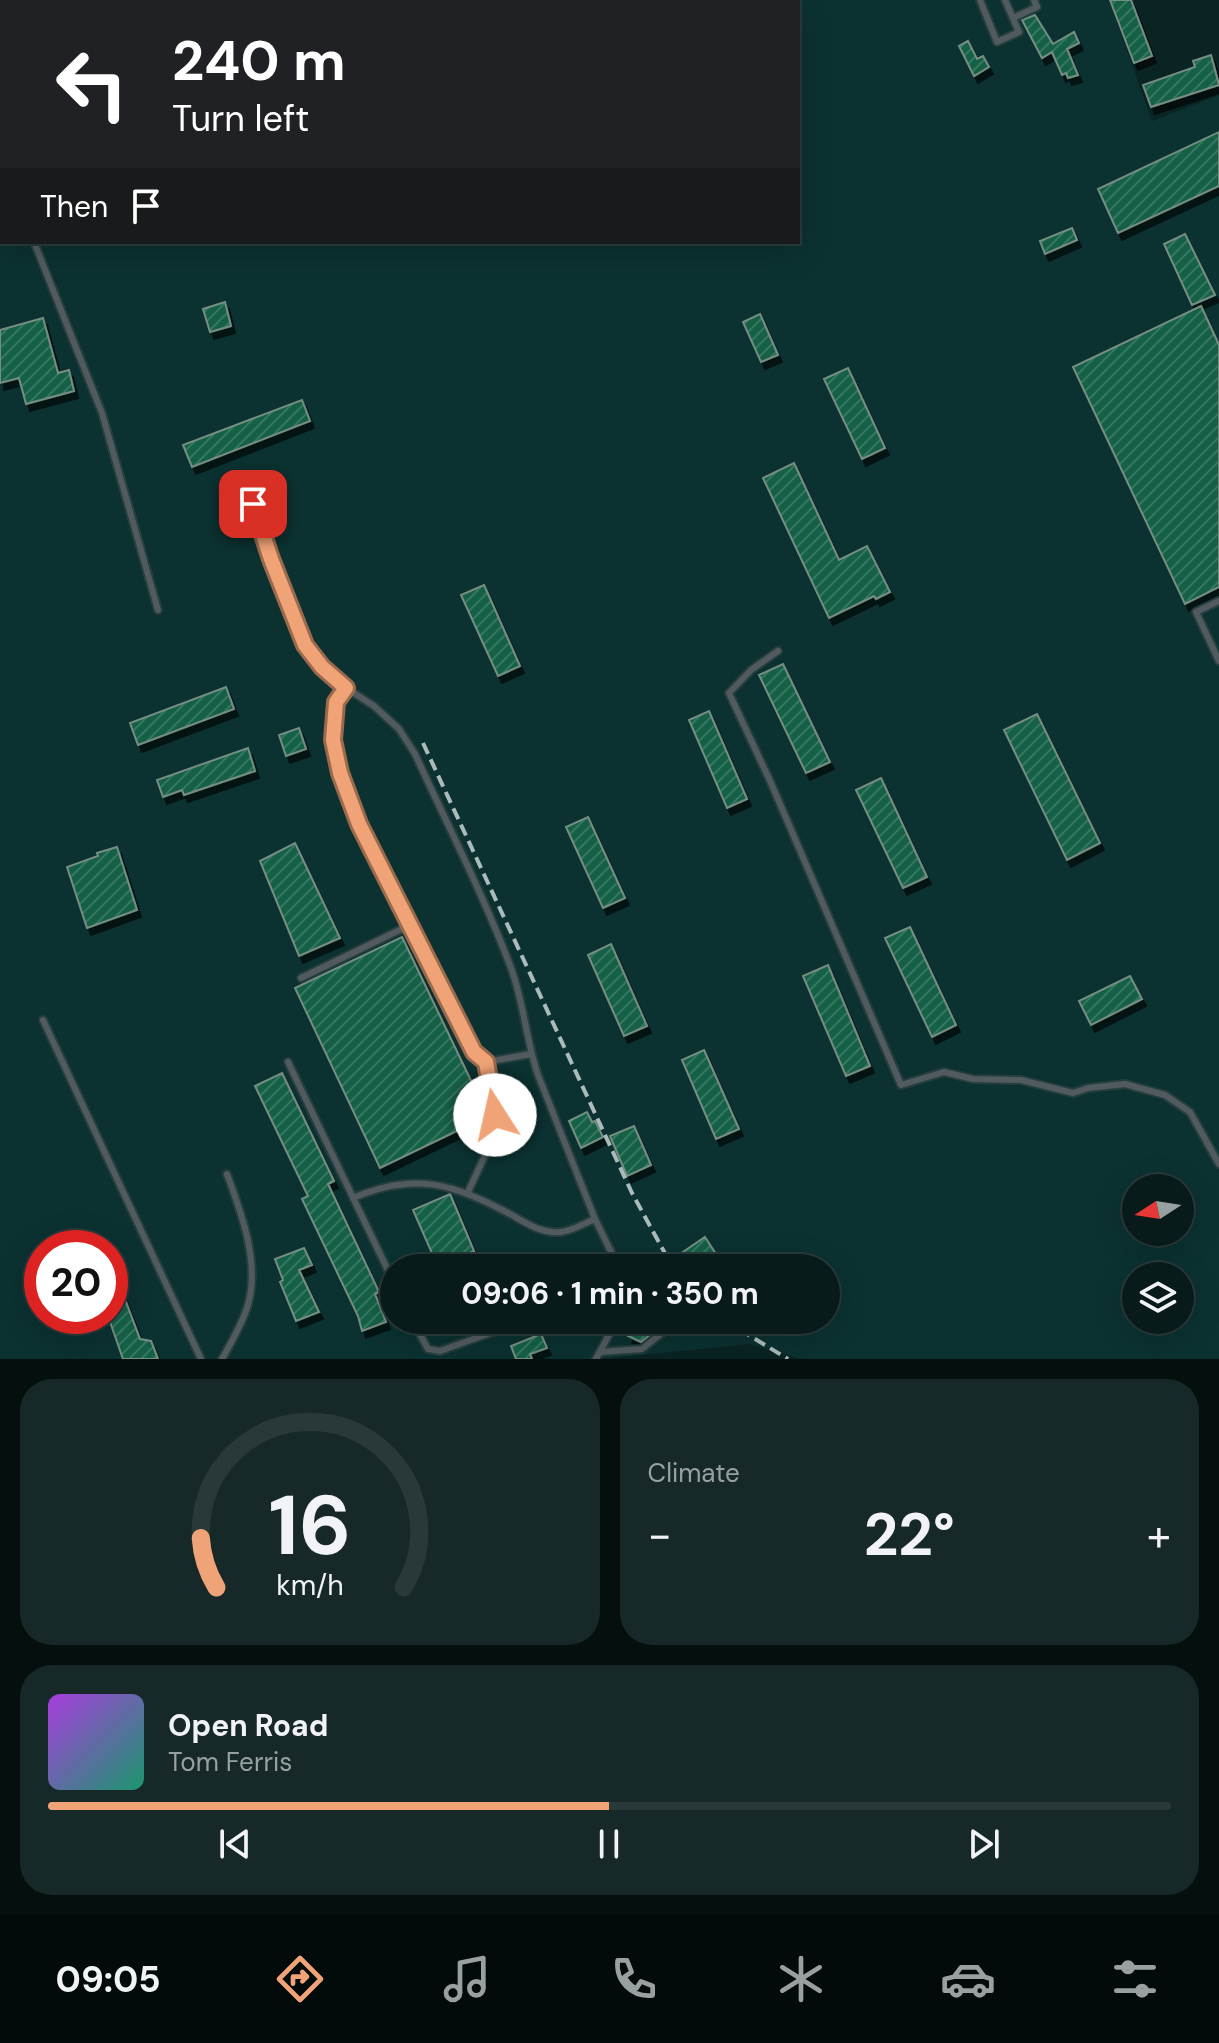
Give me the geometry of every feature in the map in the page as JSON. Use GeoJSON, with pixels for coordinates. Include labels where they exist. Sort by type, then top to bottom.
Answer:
{"type":"FeatureCollection","features":[{"type":"Feature","properties":{"kind":"lane"},"geometry":{"type":"LineString","coordinates":[[980,0],[997,42],[1019,32],[1005,0]]}},
{"type":"Feature","properties":{"kind":"lane"},"geometry":{"type":"LineString","coordinates":[[1013,18],[1037,7],[1034,0]]}},
{"type":"Feature","properties":{"kind":"lane"},"geometry":{"type":"LineString","coordinates":[[35,244],[102,413],[158,610]]}},
{"type":"Feature","properties":{"kind":"lane"},"geometry":{"type":"LineString","coordinates":[[244,476],[271,559],[305,645],[322,667],[399,729],[415,754],[511,968],[526,1017],[531,1054],[595,1219],[612,1254]]}},
{"type":"Feature","properties":{"kind":"lane"},"geometry":{"type":"LineString","coordinates":[[1219,601],[1196,612],[1219,661]]}},
{"type":"Feature","properties":{"kind":"lane"},"geometry":{"type":"LineString","coordinates":[[778,651],[751,670],[729,693],[901,1085],[944,1072],[973,1079],[1021,1080],[1073,1093],[1125,1084],[1165,1095],[1190,1112],[1219,1164]]}},
{"type":"Feature","properties":{"kind":"lane"},"geometry":{"type":"LineString","coordinates":[[346,688],[336,702],[333,740],[340,773],[359,824],[474,1052],[486,1062],[495,1115],[489,1147],[467,1194]]}},
{"type":"Feature","properties":{"kind":"lane"},"geometry":{"type":"LineString","coordinates":[[301,978],[410,925]]}},
{"type":"Feature","properties":{"kind":"lane"},"geometry":{"type":"LineString","coordinates":[[43,1020],[201,1359]]}},
{"type":"Feature","properties":{"kind":"lane"},"geometry":{"type":"LineString","coordinates":[[486,1062],[531,1054]]}},
{"type":"Feature","properties":{"kind":"lane"},"geometry":{"type":"LineString","coordinates":[[288,1062],[380,1254]]}},
{"type":"Feature","properties":{"kind":"lane"},"geometry":{"type":"LineString","coordinates":[[222,1359],[241,1323],[250,1288],[250,1252],[227,1174]]}},
{"type":"Feature","properties":{"kind":"lane"},"geometry":{"type":"LineString","coordinates":[[353,1198],[412,1181],[453,1187],[541,1231],[562,1232],[595,1219]]}},
{"type":"Feature","properties":{"kind":"lane"},"geometry":{"type":"LineString","coordinates":[[420,1334],[428,1349],[440,1351],[488,1334]]}},
{"type":"Feature","properties":{"kind":"lane"},"geometry":{"type":"LineString","coordinates":[[598,1356],[610,1334]]}},
{"type":"Feature","properties":{"kind":"lane"},"geometry":{"type":"LineString","coordinates":[[598,1356],[642,1349],[661,1334]]}},
{"type":"Feature","properties":{"kind":"shaded area"},"geometry":{"type":"Polygon","coordinates":[[[800,0],[1109,0],[1152,121],[1219,95],[1219,1359],[800,1359],[750,1344],[602,1359],[0,1359],[0,244],[800,244],[800,0]]]}},
{"type":"Feature","properties":{"kind":"building"},"geometry":{"type":"Polygon","coordinates":[[[1110,0],[1131,0],[1152,56],[1134,63],[1110,0]]]}},
{"type":"Feature","properties":{"kind":"building"},"geometry":{"type":"Polygon","coordinates":[[[1035,15],[1053,44],[1074,32],[1079,43],[1067,49],[1078,75],[1068,78],[1066,73],[1062,75],[1052,52],[1042,58],[1022,20],[1035,15]]]}},
{"type":"Feature","properties":{"kind":"building"},"geometry":{"type":"Polygon","coordinates":[[[968,41],[977,59],[983,56],[989,67],[974,76],[959,46],[968,41]]]}},
{"type":"Feature","properties":{"kind":"building"},"geometry":{"type":"Polygon","coordinates":[[[1211,55],[1219,85],[1151,107],[1143,85],[1195,67],[1193,61],[1211,55]]]}},
{"type":"Feature","properties":{"kind":"building"},"geometry":{"type":"Polygon","coordinates":[[[1219,132],[1219,186],[1118,233],[1098,189],[1219,132]]]}},
{"type":"Feature","properties":{"kind":"building"},"geometry":{"type":"Polygon","coordinates":[[[1072,228],[1077,240],[1045,254],[1040,241],[1072,228]]]}},
{"type":"Feature","properties":{"kind":"building"},"geometry":{"type":"Polygon","coordinates":[[[1185,234],[1215,295],[1192,305],[1164,244],[1185,234]]]}},
{"type":"Feature","properties":{"kind":"building"},"geometry":{"type":"Polygon","coordinates":[[[225,302],[231,326],[210,332],[203,309],[225,302]]]}},
{"type":"Feature","properties":{"kind":"building"},"geometry":{"type":"Polygon","coordinates":[[[1201,306],[1219,345],[1219,587],[1185,604],[1073,367],[1201,306]]]}},
{"type":"Feature","properties":{"kind":"building"},"geometry":{"type":"Polygon","coordinates":[[[760,314],[778,355],[761,362],[743,322],[760,314]]]}},
{"type":"Feature","properties":{"kind":"building"},"geometry":{"type":"Polygon","coordinates":[[[43,318],[58,373],[69,370],[74,391],[26,404],[19,378],[0,383],[0,330],[43,318]]]}},
{"type":"Feature","properties":{"kind":"building"},"geometry":{"type":"Polygon","coordinates":[[[848,368],[885,448],[862,459],[824,379],[848,368]]]}},
{"type":"Feature","properties":{"kind":"building"},"geometry":{"type":"Polygon","coordinates":[[[302,400],[310,421],[192,467],[183,445],[302,400]]]}},
{"type":"Feature","properties":{"kind":"building"},"geometry":{"type":"Polygon","coordinates":[[[794,463],[839,560],[867,546],[890,592],[876,599],[874,596],[829,618],[763,478],[794,463]]]}},
{"type":"Feature","properties":{"kind":"building"},"geometry":{"type":"Polygon","coordinates":[[[484,585],[520,666],[498,676],[461,595],[484,585]]]}},
{"type":"Feature","properties":{"kind":"building"},"geometry":{"type":"Polygon","coordinates":[[[783,664],[830,762],[806,773],[759,675],[783,664]]]}},
{"type":"Feature","properties":{"kind":"building"},"geometry":{"type":"Polygon","coordinates":[[[226,687],[234,709],[138,745],[130,723],[226,687]]]}},
{"type":"Feature","properties":{"kind":"building"},"geometry":{"type":"Polygon","coordinates":[[[709,711],[747,799],[727,808],[689,720],[709,711]]]}},
{"type":"Feature","properties":{"kind":"building"},"geometry":{"type":"Polygon","coordinates":[[[1037,714],[1100,843],[1067,860],[1004,730],[1037,714]]]}},
{"type":"Feature","properties":{"kind":"building"},"geometry":{"type":"Polygon","coordinates":[[[299,728],[306,749],[286,756],[279,735],[299,728]]]}},
{"type":"Feature","properties":{"kind":"building"},"geometry":{"type":"Polygon","coordinates":[[[248,748],[255,771],[184,795],[182,790],[163,797],[157,780],[248,748]]]}},
{"type":"Feature","properties":{"kind":"building"},"geometry":{"type":"Polygon","coordinates":[[[881,778],[927,877],[903,888],[856,790],[881,778]]]}},
{"type":"Feature","properties":{"kind":"building"},"geometry":{"type":"Polygon","coordinates":[[[588,817],[625,898],[603,908],[566,827],[588,817]]]}},
{"type":"Feature","properties":{"kind":"building"},"geometry":{"type":"Polygon","coordinates":[[[295,843],[340,938],[299,956],[260,861],[295,843]]]}},
{"type":"Feature","properties":{"kind":"building"},"geometry":{"type":"Polygon","coordinates":[[[117,847],[137,910],[87,928],[67,867],[117,847]]]}},
{"type":"Feature","properties":{"kind":"building"},"geometry":{"type":"Polygon","coordinates":[[[910,927],[956,1025],[932,1037],[885,938],[910,927]]]}},
{"type":"Feature","properties":{"kind":"building"},"geometry":{"type":"Polygon","coordinates":[[[402,937],[488,1116],[380,1168],[295,988],[402,937]]]}},
{"type":"Feature","properties":{"kind":"building"},"geometry":{"type":"Polygon","coordinates":[[[611,944],[647,1026],[624,1036],[588,955],[611,944]]]}},
{"type":"Feature","properties":{"kind":"building"},"geometry":{"type":"Polygon","coordinates":[[[828,965],[870,1066],[846,1076],[803,976],[828,965]]]}},
{"type":"Feature","properties":{"kind":"building"},"geometry":{"type":"Polygon","coordinates":[[[1130,976],[1142,999],[1091,1025],[1079,1001],[1130,976]]]}},
{"type":"Feature","properties":{"kind":"building"},"geometry":{"type":"Polygon","coordinates":[[[704,1050],[739,1129],[716,1139],[682,1060],[704,1050]]]}},
{"type":"Feature","properties":{"kind":"building"},"geometry":{"type":"Polygon","coordinates":[[[282,1073],[334,1181],[328,1184],[379,1292],[375,1294],[380,1307],[380,1324],[362,1331],[358,1316],[302,1199],[308,1196],[255,1086],[282,1073]]]}},
{"type":"Feature","properties":{"kind":"building"},"geometry":{"type":"Polygon","coordinates":[[[587,1112],[603,1137],[581,1148],[569,1121],[587,1112]]]}},
{"type":"Feature","properties":{"kind":"building"},"geometry":{"type":"Polygon","coordinates":[[[634,1126],[651,1165],[627,1176],[610,1136],[634,1126]]]}},
{"type":"Feature","properties":{"kind":"building"},"geometry":{"type":"Polygon","coordinates":[[[450,1194],[474,1251],[467,1254],[432,1254],[413,1210],[450,1194]]]}},
{"type":"Feature","properties":{"kind":"building"},"geometry":{"type":"Polygon","coordinates":[[[705,1237],[716,1254],[680,1254],[705,1237]]]}},
{"type":"Feature","properties":{"kind":"building"},"geometry":{"type":"Polygon","coordinates":[[[304,1248],[312,1265],[299,1270],[319,1312],[296,1321],[280,1282],[283,1280],[275,1259],[304,1248]]]}},
{"type":"Feature","properties":{"kind":"building"},"geometry":{"type":"Polygon","coordinates":[[[128,1307],[140,1339],[151,1341],[158,1359],[123,1359],[114,1334],[128,1334],[128,1307]]]}},
{"type":"Feature","properties":{"kind":"building"},"geometry":{"type":"Polygon","coordinates":[[[541,1334],[547,1348],[530,1354],[532,1359],[516,1359],[511,1346],[541,1334]]]}},
{"type":"Feature","properties":{"kind":"building"},"geometry":{"type":"Polygon","coordinates":[[[629,1334],[650,1334],[641,1342],[629,1334]]]}},
{"type":"Feature","properties":{"kind":"railway"},"geometry":{"type":"LineString","coordinates":[[423,743],[632,1193],[665,1254]]}},
{"type":"Feature","properties":{"kind":"railway"},"geometry":{"type":"LineString","coordinates":[[747,1334],[788,1359]]}},
{"type":"Feature","properties":{"kind":"route"},"geometry":{"type":"LineString","coordinates":[[253,504],[305,645],[322,667],[346,688],[336,702],[333,740],[340,773],[359,824],[474,1052],[486,1062],[495,1115]]}}]}
